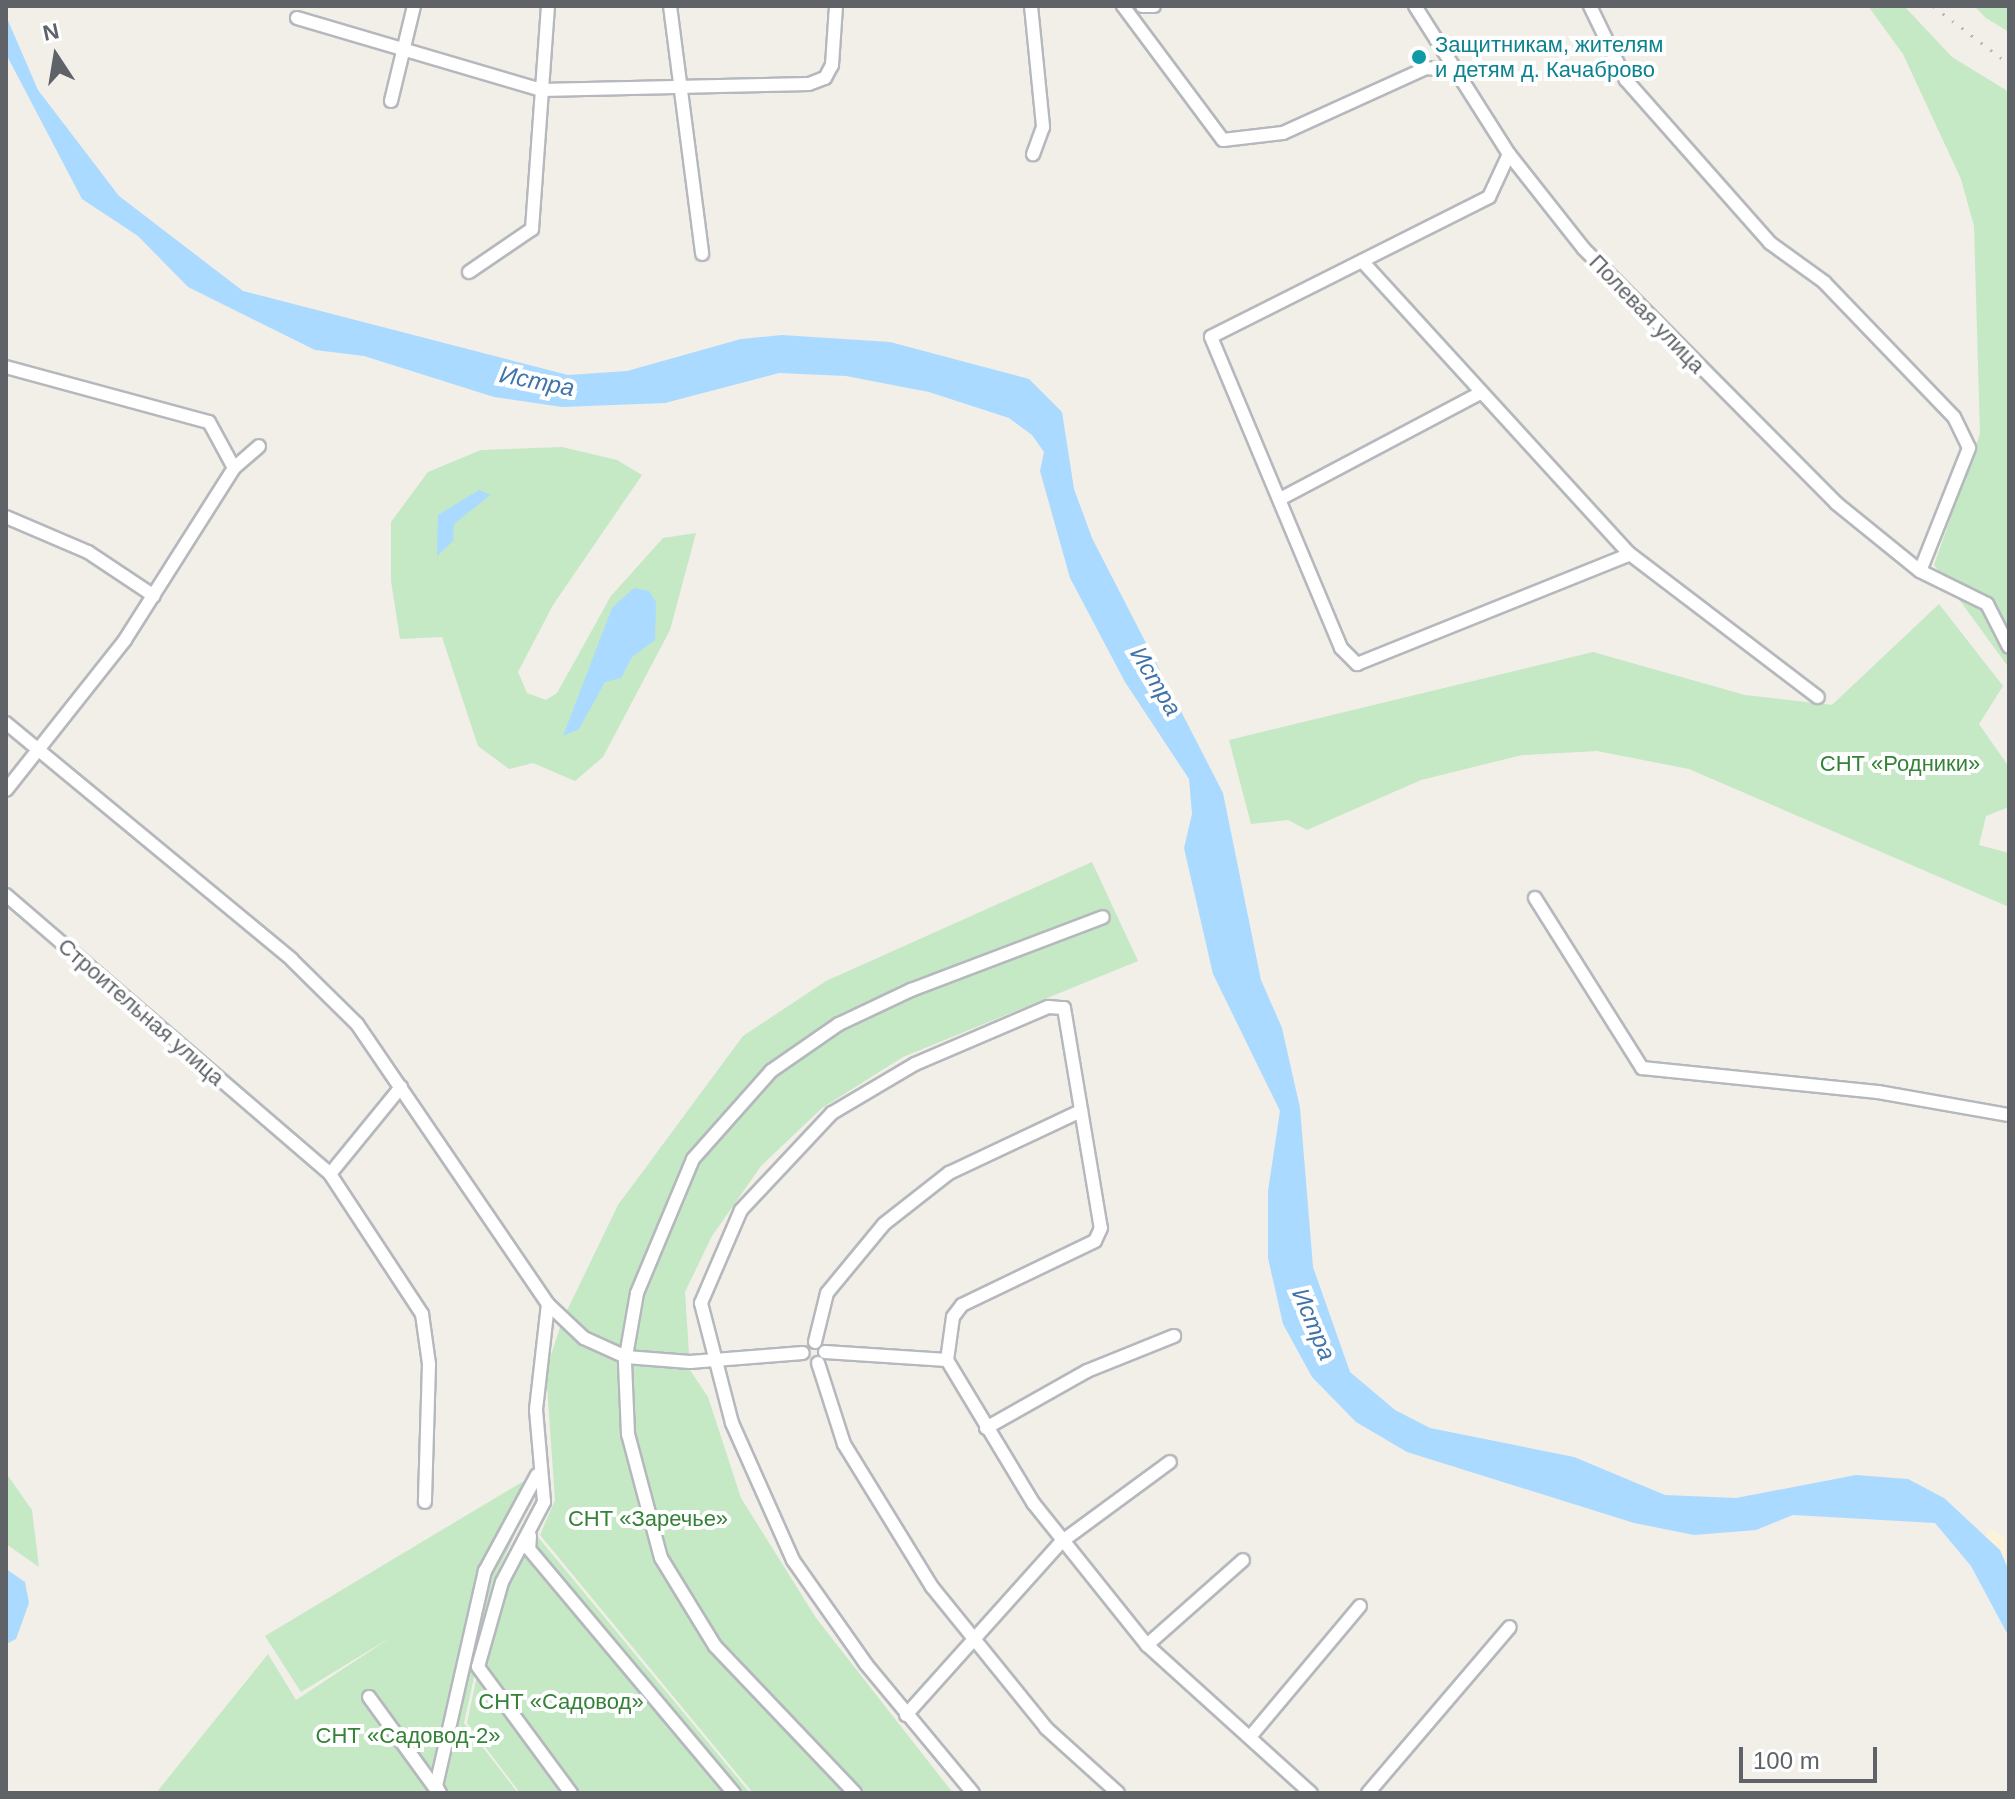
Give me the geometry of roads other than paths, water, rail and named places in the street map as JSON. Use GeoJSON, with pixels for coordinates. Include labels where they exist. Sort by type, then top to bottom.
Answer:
{"type":"FeatureCollection","features":[{"type":"Feature","properties":{"kind":"street"},"geometry":{"type":"LineString","coordinates":[[391,101],[414,6]]}},
{"type":"Feature","properties":{"kind":"street"},"geometry":{"type":"LineString","coordinates":[[469,272],[532,229],[548,6]]}},
{"type":"Feature","properties":{"kind":"street"},"geometry":{"type":"LineString","coordinates":[[670,6],[677,85],[702,254]]}},
{"type":"Feature","properties":{"kind":"street"},"geometry":{"type":"LineString","coordinates":[[297,18],[402,55],[541,90],[825,78],[836,6]]}},
{"type":"Feature","properties":{"kind":"street"},"geometry":{"type":"LineString","coordinates":[[1031,6],[1043,127],[1033,154]]}},
{"type":"Feature","properties":{"kind":"street"},"geometry":{"type":"LineString","coordinates":[[1123,6],[1223,140],[1283,133],[1426,68],[1455,71]]}},
{"type":"Feature","properties":{"kind":"street"},"geometry":{"type":"LineString","coordinates":[[1142,6],[1154,6]]}},
{"type":"Feature","properties":{"kind":"street","name":"Полевая улица"},"geometry":{"type":"LineString","coordinates":[[1415,6],[1509,154],[1584,249],[1836,503],[1925,574],[1987,604],[2009,647]]}},
{"type":"Feature","properties":{"kind":"street"},"geometry":{"type":"LineString","coordinates":[[1590,6],[1626,80],[1770,243],[1824,282],[1954,417],[1969,448],[1925,574]]}},
{"type":"Feature","properties":{"kind":"street"},"geometry":{"type":"LineString","coordinates":[[1509,154],[1489,197],[1211,337],[1341,648],[1357,664],[1630,554]]}},
{"type":"Feature","properties":{"kind":"street"},"geometry":{"type":"LineString","coordinates":[[1362,261],[1478,394],[1630,554],[1818,697]]}},
{"type":"Feature","properties":{"kind":"street"},"geometry":{"type":"LineString","coordinates":[[6,367],[209,422],[234,468]]}},
{"type":"Feature","properties":{"kind":"street"},"geometry":{"type":"LineString","coordinates":[[1280,499],[1478,394]]}},
{"type":"Feature","properties":{"kind":"street"},"geometry":{"type":"LineString","coordinates":[[6,790],[154,596],[234,468],[259,446]]}},
{"type":"Feature","properties":{"kind":"street"},"geometry":{"type":"LineString","coordinates":[[6,517],[88,552],[154,596]]}},
{"type":"Feature","properties":{"kind":"street"},"geometry":{"type":"LineString","coordinates":[[6,723],[292,960],[357,1024],[548,1304],[584,1338],[626,1357],[803,1353],[821,1357],[947,1360]]}},
{"type":"Feature","properties":{"kind":"street","name":"Строительная улица"},"geometry":{"type":"LineString","coordinates":[[6,895],[330,1174],[422,1314],[429,1364],[425,1502]]}},
{"type":"Feature","properties":{"kind":"street"},"geometry":{"type":"LineString","coordinates":[[1535,898],[1642,1068],[1878,1092],[2009,1115]]}},
{"type":"Feature","properties":{"kind":"street"},"geometry":{"type":"LineString","coordinates":[[855,1793],[686,1606],[636,1483],[626,1357],[637,1293],[666,1211],[693,1159],[771,1071],[839,1024],[911,990],[1103,917]]}},
{"type":"Feature","properties":{"kind":"street"},"geometry":{"type":"LineString","coordinates":[[973,1793],[906,1715],[793,1560],[756,1489],[714,1356],[701,1303],[713,1262],[758,1187],[832,1113],[915,1064],[1048,1007],[1064,1008],[1101,1228],[1095,1241],[962,1305],[953,1317],[947,1360],[986,1428],[1061,1542],[1147,1645],[1311,1793]]}},
{"type":"Feature","properties":{"kind":"street"},"geometry":{"type":"LineString","coordinates":[[330,1174],[401,1087]]}},
{"type":"Feature","properties":{"kind":"street"},"geometry":{"type":"LineString","coordinates":[[803,1353],[815,1342],[827,1293],[884,1224],[949,1173],[1081,1111]]}},
{"type":"Feature","properties":{"kind":"street"},"geometry":{"type":"LineString","coordinates":[[548,1304],[537,1475],[544,1502],[530,1534],[502,1582],[478,1667],[571,1793]]}},
{"type":"Feature","properties":{"kind":"street"},"geometry":{"type":"LineString","coordinates":[[986,1428],[1087,1371],[1174,1336]]}},
{"type":"Feature","properties":{"kind":"street"},"geometry":{"type":"LineString","coordinates":[[815,1342],[844,1444],[932,1587],[1046,1728],[1118,1793]]}},
{"type":"Feature","properties":{"kind":"street"},"geometry":{"type":"LineString","coordinates":[[906,1715],[1061,1542],[1170,1462]]}},
{"type":"Feature","properties":{"kind":"street"},"geometry":{"type":"LineString","coordinates":[[437,1791],[485,1571],[537,1475]]}},
{"type":"Feature","properties":{"kind":"street"},"geometry":{"type":"LineString","coordinates":[[530,1534],[529,1549],[734,1793]]}},
{"type":"Feature","properties":{"kind":"street"},"geometry":{"type":"LineString","coordinates":[[1147,1645],[1243,1560]]}},
{"type":"Feature","properties":{"kind":"street"},"geometry":{"type":"LineString","coordinates":[[1250,1737],[1360,1606]]}},
{"type":"Feature","properties":{"kind":"street"},"geometry":{"type":"LineString","coordinates":[[1368,1793],[1510,1627]]}},
{"type":"Feature","properties":{"kind":"street"},"geometry":{"type":"LineString","coordinates":[[369,1697],[437,1791]]}},
{"type":"Feature","properties":{"kind":"water","name":"Истра"},"geometry":{"type":"Polygon","coordinates":[[[6,16],[38,90],[119,196],[243,291],[568,375],[627,371],[741,339],[782,335],[890,342],[1029,379],[1062,412],[1074,489],[1092,538],[1223,793],[1261,980],[1282,1028],[1300,1108],[1313,1267],[1350,1372],[1395,1410],[1430,1428],[1574,1457],[1665,1495],[1736,1498],[1856,1475],[1908,1479],[1944,1498],[2000,1550],[2009,1571],[2009,1637],[1971,1566],[1935,1523],[1793,1515],[1756,1530],[1694,1535],[1634,1523],[1407,1452],[1356,1422],[1312,1377],[1283,1324],[1268,1258],[1268,1191],[1280,1111],[1213,974],[1184,848],[1192,814],[1189,779],[1125,682],[1070,578],[1040,471],[1044,452],[1032,435],[1009,418],[929,392],[846,376],[779,373],[665,403],[562,407],[494,397],[364,356],[315,350],[188,287],[138,236],[82,199],[6,54],[6,16]]]}},
{"type":"Feature","properties":{"kind":"water"},"geometry":{"type":"Polygon","coordinates":[[[479,490],[490,495],[454,524],[453,541],[437,556],[438,515],[479,490]]]}},
{"type":"Feature","properties":{"kind":"water"},"geometry":{"type":"Polygon","coordinates":[[[634,588],[649,591],[656,602],[655,640],[632,657],[621,678],[605,682],[579,729],[563,736],[612,608],[634,588]]]}},
{"type":"Feature","properties":{"kind":"water"},"geometry":{"type":"Polygon","coordinates":[[[6,1569],[25,1582],[29,1603],[16,1639],[6,1644],[6,1569]]]}},
{"type":"Feature","properties":{"kind":"railway"},"geometry":{"type":"LineString","coordinates":[[1933,6],[2009,64]]}},
{"type":"Feature","properties":{"kind":"place","name":"Защитникам, жителям и детям д. Качаброво"},"geometry":{"type":"Point","coordinates":[1419,57]}},
{"type":"Feature","properties":{"kind":"park label","name":"СНТ «Родники»"},"geometry":{"type":"Point","coordinates":[1900,764]}},
{"type":"Feature","properties":{"kind":"park label","name":"СНТ «Заречье»"},"geometry":{"type":"Point","coordinates":[648,1519]}},
{"type":"Feature","properties":{"kind":"park label","name":"СНТ «Садовод»"},"geometry":{"type":"Point","coordinates":[561,1702]}},
{"type":"Feature","properties":{"kind":"park label","name":"СНТ «Садовод-2»"},"geometry":{"type":"Point","coordinates":[408,1736]}}]}
